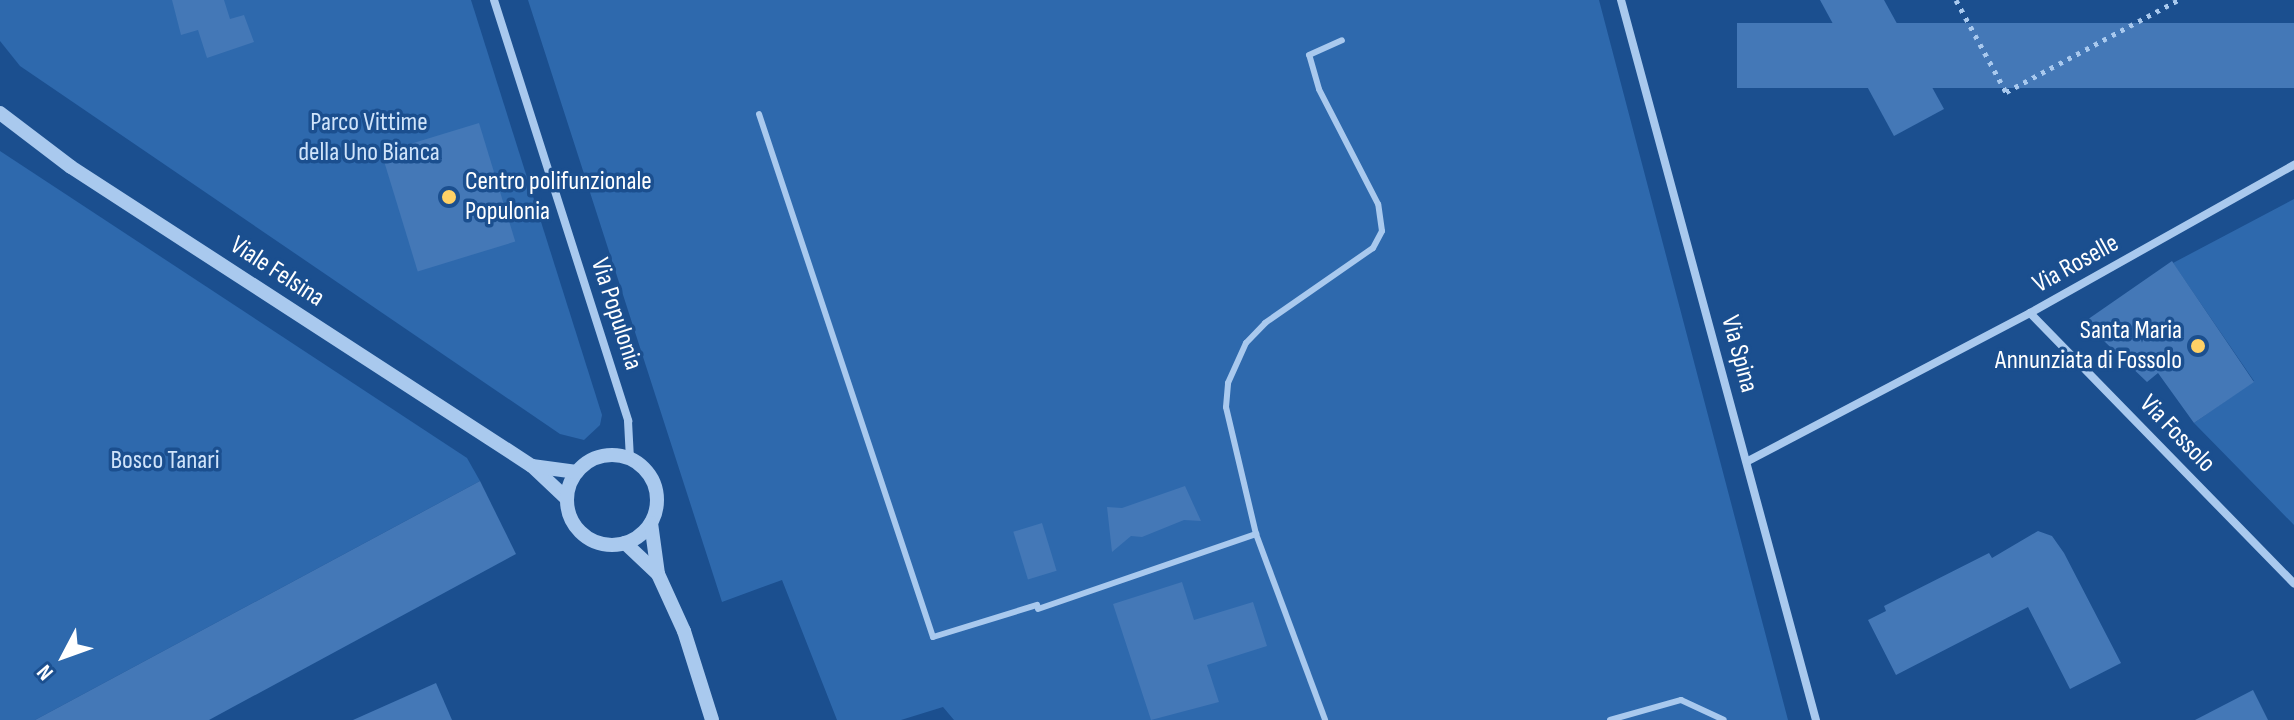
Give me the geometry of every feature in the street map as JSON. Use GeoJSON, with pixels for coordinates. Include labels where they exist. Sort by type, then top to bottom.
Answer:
{"type":"FeatureCollection","features":[{"type":"Feature","properties":{"kind":"street","name":"Via Populonia"},"geometry":{"type":"LineString","coordinates":[[494,0],[628,421],[633,442],[630,459]]}},
{"type":"Feature","properties":{"kind":"street","name":"Via Spina"},"geometry":{"type":"LineString","coordinates":[[1621,0],[1816,720]]}},
{"type":"Feature","properties":{"kind":"street","name":"Viale Felsina"},"geometry":{"type":"LineString","coordinates":[[0,113],[71,167],[532,466],[567,499],[568,513],[584,536],[611,545],[625,543]]}},
{"type":"Feature","properties":{"kind":"street","name":"Via Roselle"},"geometry":{"type":"LineString","coordinates":[[1748,461],[2030,313],[2294,165]]}},
{"type":"Feature","properties":{"kind":"street","name":"Via Fossolo"},"geometry":{"type":"LineString","coordinates":[[2030,313],[2294,584]]}},
{"type":"Feature","properties":{"kind":"street"},"geometry":{"type":"LineString","coordinates":[[567,499],[577,472],[601,456],[630,459],[652,479],[656,493],[651,523],[658,574],[684,631],[712,720]]}},
{"type":"Feature","properties":{"kind":"street","name":"Viale Felsina"},"geometry":{"type":"LineString","coordinates":[[532,466],[577,472]]}},
{"type":"Feature","properties":{"kind":"street"},"geometry":{"type":"LineString","coordinates":[[651,523],[625,543],[658,574]]}},
{"type":"Feature","properties":{"kind":"lane"},"geometry":{"type":"LineString","coordinates":[[1325,720],[1256,534],[1228,422],[1228,383],[1246,343],[1265,323],[1373,248],[1382,231],[1378,204],[1319,89],[1309,55],[1342,40]]}},
{"type":"Feature","properties":{"kind":"lane"},"geometry":{"type":"LineString","coordinates":[[759,114],[933,637],[1037,607],[1256,534]]}},
{"type":"Feature","properties":{"kind":"lane"},"geometry":{"type":"LineString","coordinates":[[1610,720],[1681,700],[1724,720]]}},
{"type":"Feature","properties":{"kind":"path"},"geometry":{"type":"LineString","coordinates":[[1956,0],[2006,92],[2178,0]]}},
{"type":"Feature","properties":{"kind":"green space","name":"Parco Vittime della Uno Bianca"},"geometry":{"type":"Polygon","coordinates":[[[0,0],[471,0],[602,415],[600,425],[584,440],[560,434],[20,66],[0,41],[0,0]]]}},
{"type":"Feature","properties":{"kind":"green space"},"geometry":{"type":"Polygon","coordinates":[[[528,0],[1599,0],[1788,720],[954,720],[943,707],[901,720],[837,720],[782,580],[722,602],[528,0]]]}},
{"type":"Feature","properties":{"kind":"green space","name":"Bosco Tanari"},"geometry":{"type":"Polygon","coordinates":[[[0,151],[467,458],[480,481],[35,720],[0,720],[0,151]]]}},
{"type":"Feature","properties":{"kind":"green space"},"geometry":{"type":"Polygon","coordinates":[[[2294,199],[2294,525],[2194,423],[2254,381],[2173,263],[2294,199]]]}},
{"type":"Feature","properties":{"kind":"building"},"geometry":{"type":"Polygon","coordinates":[[[172,0],[224,0],[230,19],[244,15],[254,42],[207,58],[198,30],[181,35],[172,0]]]}},
{"type":"Feature","properties":{"kind":"building"},"geometry":{"type":"Polygon","coordinates":[[[1820,0],[1884,0],[1944,109],[1894,136],[1820,0]]]}},
{"type":"Feature","properties":{"kind":"building"},"geometry":{"type":"Polygon","coordinates":[[[1737,23],[2294,23],[2294,88],[1737,88],[1737,23]]]}},
{"type":"Feature","properties":{"kind":"building"},"geometry":{"type":"Polygon","coordinates":[[[479,123],[515,242],[418,271],[381,153],[479,123]]]}},
{"type":"Feature","properties":{"kind":"building","name":"Santa Maria Annunziata di Fossolo"},"geometry":{"type":"Polygon","coordinates":[[[2172,261],[2254,382],[2194,423],[2158,373],[2147,382],[2084,322],[2172,261]]]}},
{"type":"Feature","properties":{"kind":"building"},"geometry":{"type":"Polygon","coordinates":[[[480,481],[516,554],[209,720],[35,720],[480,481]]]}},
{"type":"Feature","properties":{"kind":"building"},"geometry":{"type":"Polygon","coordinates":[[[1185,486],[1201,521],[1184,520],[1142,537],[1131,536],[1112,552],[1107,507],[1122,508],[1185,486]]]}},
{"type":"Feature","properties":{"kind":"building"},"geometry":{"type":"Polygon","coordinates":[[[1042,523],[1057,571],[1028,580],[1013,532],[1042,523]]]}},
{"type":"Feature","properties":{"kind":"building"},"geometry":{"type":"Polygon","coordinates":[[[2038,531],[2052,536],[2064,553],[2121,663],[2070,689],[2028,607],[1896,675],[1868,620],[1886,611],[1884,606],[1989,553],[1992,558],[2038,531]]]}},
{"type":"Feature","properties":{"kind":"building"},"geometry":{"type":"Polygon","coordinates":[[[1182,582],[1194,620],[1253,602],[1267,646],[1207,665],[1219,702],[1151,720],[1113,604],[1182,582]]]}},
{"type":"Feature","properties":{"kind":"building"},"geometry":{"type":"Polygon","coordinates":[[[436,683],[452,720],[353,720],[436,683]]]}},
{"type":"Feature","properties":{"kind":"building"},"geometry":{"type":"Polygon","coordinates":[[[2253,690],[2268,720],[2195,720],[2253,690]]]}},
{"type":"Feature","properties":{"kind":"place","name":"Centro polifunzionale Populonia"},"geometry":{"type":"Point","coordinates":[449,197]}},
{"type":"Feature","properties":{"kind":"place","name":"Santa Maria Annunziata di Fossolo"},"geometry":{"type":"Point","coordinates":[2198,346]}}]}
